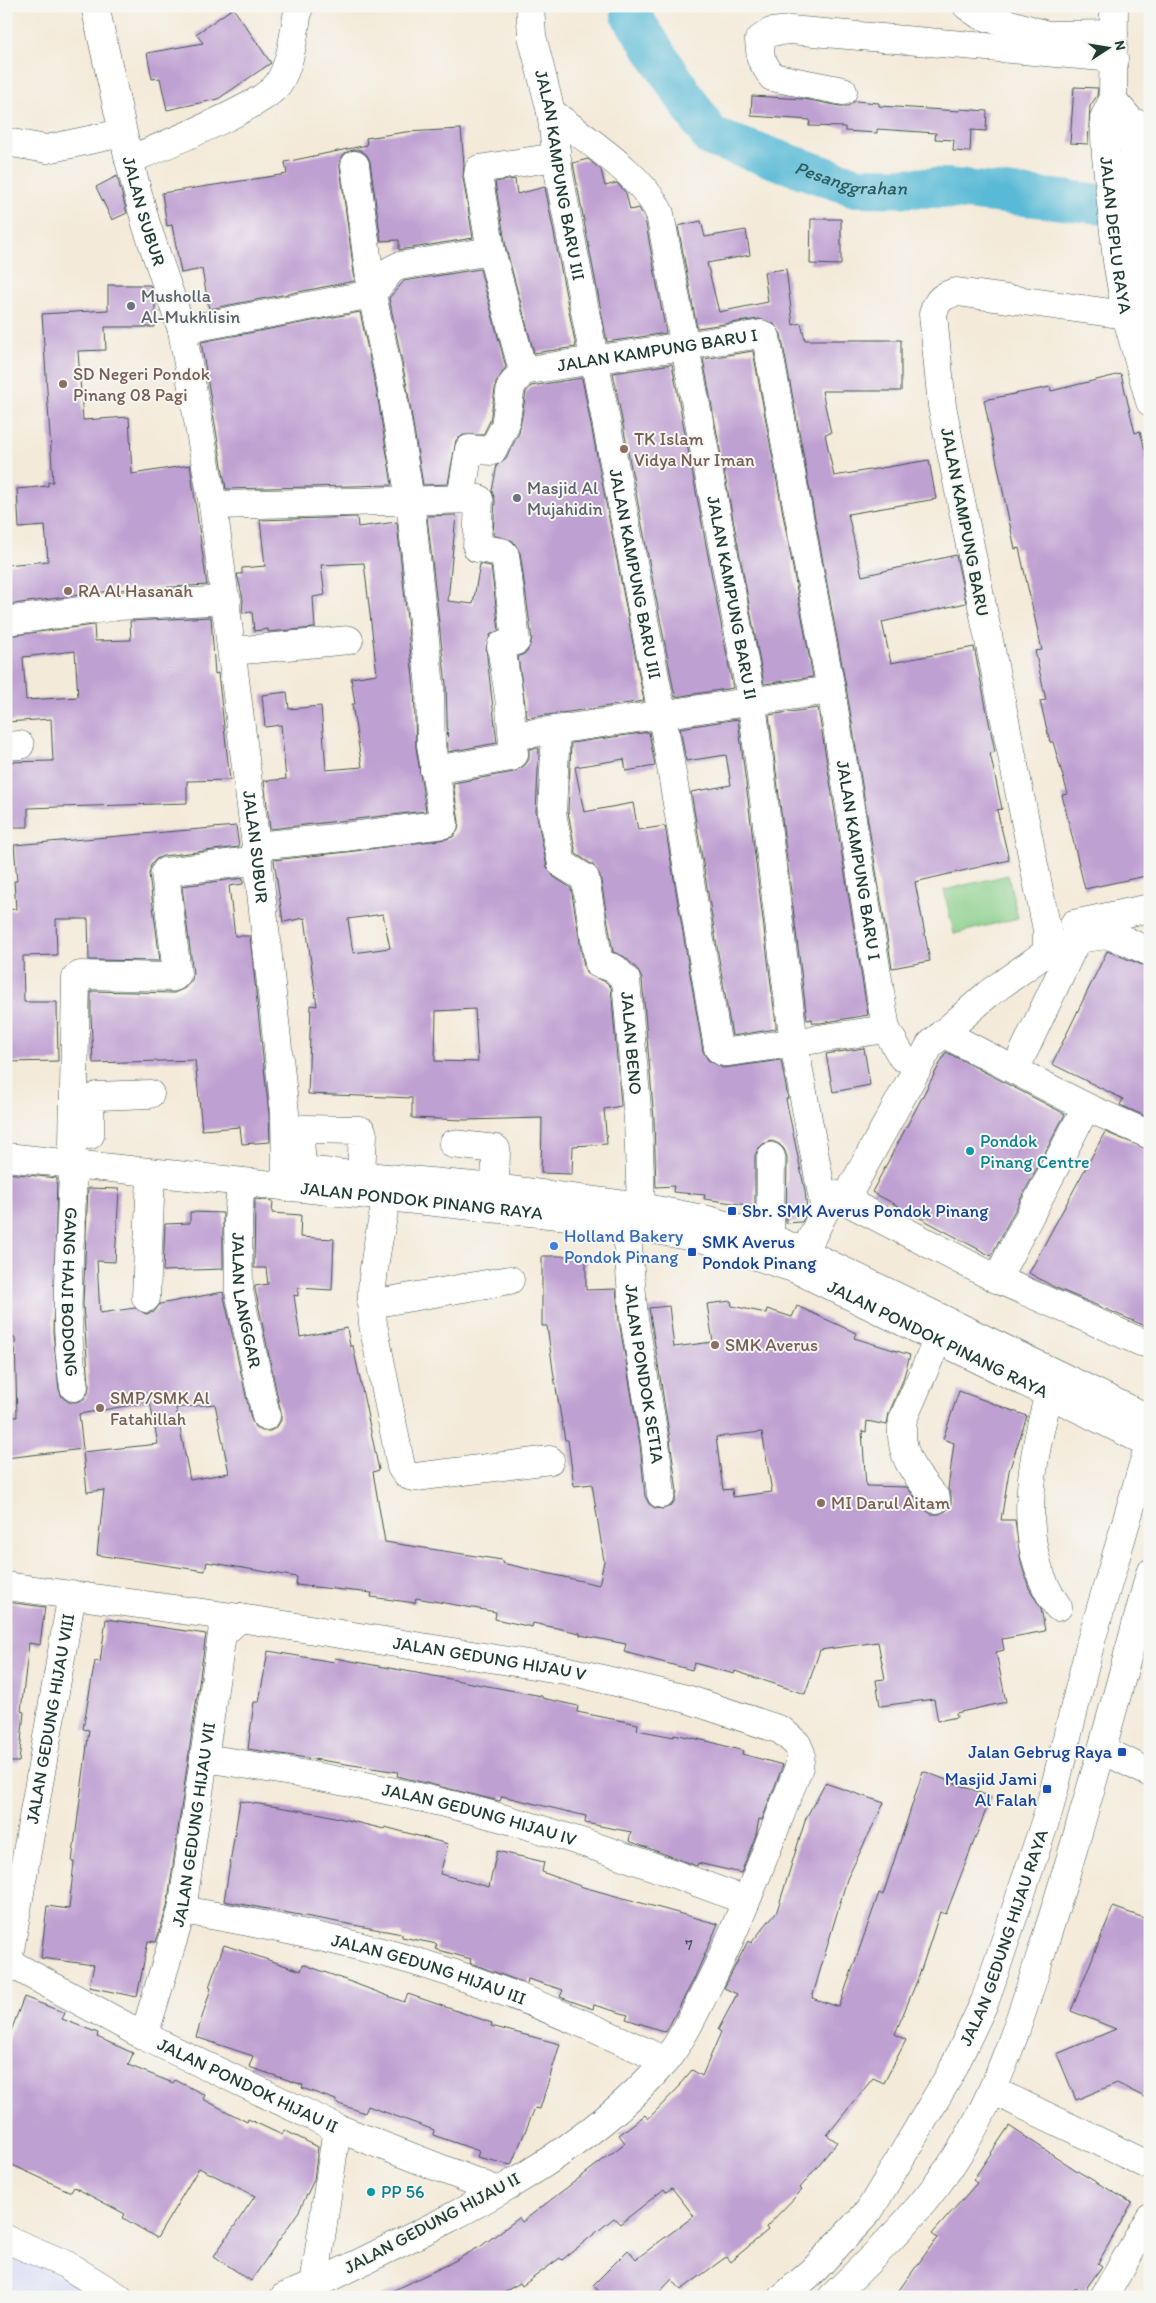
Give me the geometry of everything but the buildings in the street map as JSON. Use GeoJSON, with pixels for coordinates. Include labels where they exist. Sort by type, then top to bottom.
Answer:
{"type":"FeatureCollection","features":[{"type":"Feature","properties":{"kind":"street"},"geometry":{"type":"LineString","coordinates":[[95,6],[129,160]]}},
{"type":"Feature","properties":{"kind":"street","name":"JALAN SUBUR"},"geometry":{"type":"LineString","coordinates":[[292,1175],[257,853],[227,600],[213,505],[182,330],[146,224],[129,160],[246,108],[268,94],[277,85],[284,72],[299,6]]}},
{"type":"Feature","properties":{"kind":"street","name":"JALAN KAMPUNG BARU III"},"geometry":{"type":"LineString","coordinates":[[530,6],[532,36],[550,112],[556,157],[662,714],[717,1044],[723,1052],[794,1044]]}},
{"type":"Feature","properties":{"kind":"street"},"geometry":{"type":"LineString","coordinates":[[967,6],[980,15],[1047,36],[1114,46]]}},
{"type":"Feature","properties":{"kind":"street","name":"JALAN DEPLU RAYA"},"geometry":{"type":"LineString","coordinates":[[1114,6],[1114,46],[1106,156],[1143,315],[1150,402]]}},
{"type":"Feature","properties":{"kind":"street"},"geometry":{"type":"LineString","coordinates":[[842,90],[772,77],[761,59],[760,40],[771,32],[790,30],[1114,46]]}},
{"type":"Feature","properties":{"kind":"street","name":"JALAN DEPLU RAYA"},"geometry":{"type":"LineString","coordinates":[[1108,109],[1140,124],[1134,155],[1129,259]]}},
{"type":"Feature","properties":{"kind":"street","name":"JALAN KAMPUNG BARU II"},"geometry":{"type":"LineString","coordinates":[[550,112],[618,164],[650,196],[657,207],[752,703],[794,1044]]}},
{"type":"Feature","properties":{"kind":"street"},"geometry":{"type":"LineString","coordinates":[[6,142],[47,148],[122,133]]}},
{"type":"Feature","properties":{"kind":"street"},"geometry":{"type":"LineString","coordinates":[[434,770],[511,757],[514,754],[501,646],[516,640],[505,555],[502,552],[477,548],[470,499],[469,448],[492,451],[505,426],[511,386],[523,371],[491,251],[478,175],[479,169],[556,157]]}},
{"type":"Feature","properties":{"kind":"street"},"geometry":{"type":"LineString","coordinates":[[79,1152],[76,978],[80,975],[174,977],[177,974],[165,872],[257,853],[442,826],[430,736],[430,687],[410,500],[392,390],[372,294],[355,165]]}},
{"type":"Feature","properties":{"kind":"street"},"geometry":{"type":"LineString","coordinates":[[182,330],[372,294],[391,270],[399,266],[491,251]]}},
{"type":"Feature","properties":{"kind":"street","name":"JALAN KAMPUNG BARU"},"geometry":{"type":"LineString","coordinates":[[1047,941],[942,406],[933,314],[938,301],[947,295],[957,292],[1143,315]]}},
{"type":"Feature","properties":{"kind":"street","name":"JALAN KAMPUNG BARU I"},"geometry":{"type":"LineString","coordinates":[[523,371],[761,334],[766,337],[831,690],[886,1029]]}},
{"type":"Feature","properties":{"kind":"street"},"geometry":{"type":"LineString","coordinates":[[213,505],[470,499]]}},
{"type":"Feature","properties":{"kind":"street"},"geometry":{"type":"LineString","coordinates":[[6,621],[119,606],[227,600]]}},
{"type":"Feature","properties":{"kind":"street"},"geometry":{"type":"LineString","coordinates":[[233,650],[348,640]]}},
{"type":"Feature","properties":{"kind":"street"},"geometry":{"type":"LineString","coordinates":[[513,736],[752,703],[831,690]]}},
{"type":"Feature","properties":{"kind":"street","name":"JALAN BENO"},"geometry":{"type":"LineString","coordinates":[[556,730],[552,813],[562,864],[585,878],[599,964],[614,968],[626,980],[638,1120],[642,1217]]}},
{"type":"Feature","properties":{"kind":"street"},"geometry":{"type":"LineString","coordinates":[[800,1260],[902,1057],[922,1025],[1047,941],[1150,908]]}},
{"type":"Feature","properties":{"kind":"street"},"geometry":{"type":"LineString","coordinates":[[1150,952],[1124,940],[1107,935],[1047,941],[930,1045],[850,1191],[854,1205],[998,1279],[1141,1342],[1150,1344]]}},
{"type":"Feature","properties":{"kind":"street"},"geometry":{"type":"LineString","coordinates":[[1015,1070],[1077,939]]}},
{"type":"Feature","properties":{"kind":"street"},"geometry":{"type":"LineString","coordinates":[[825,1211],[794,1044],[886,1029],[902,1057]]}},
{"type":"Feature","properties":{"kind":"street"},"geometry":{"type":"LineString","coordinates":[[943,1033],[1086,1106],[1150,1135]]}},
{"type":"Feature","properties":{"kind":"street"},"geometry":{"type":"LineString","coordinates":[[79,1152],[92,1099],[104,1094],[150,1094]]}},
{"type":"Feature","properties":{"kind":"street"},"geometry":{"type":"LineString","coordinates":[[998,1279],[1086,1106]]}},
{"type":"Feature","properties":{"kind":"street"},"geometry":{"type":"LineString","coordinates":[[292,1175],[299,1131],[303,1129],[358,1130],[363,1133],[362,1174]]}},
{"type":"Feature","properties":{"kind":"street","name":"JALAN PONDOK PINANG RAYA"},"geometry":{"type":"LineString","coordinates":[[6,1138],[79,1152],[292,1175],[386,1196],[596,1219],[642,1217],[708,1220],[770,1238],[800,1260],[938,1339],[1049,1394],[1149,1437]]}},
{"type":"Feature","properties":{"kind":"street"},"geometry":{"type":"LineString","coordinates":[[453,1144],[496,1149],[495,1188]]}},
{"type":"Feature","properties":{"kind":"street","name":"JALAN PONDOK PINANG RAYA"},"geometry":{"type":"LineString","coordinates":[[6,1157],[79,1152],[151,1173],[241,1182],[292,1175],[362,1174],[495,1188],[642,1217],[704,1239],[800,1260],[1149,1437]]}},
{"type":"Feature","properties":{"kind":"street","name":"GANG HAJI BODONG"},"geometry":{"type":"LineString","coordinates":[[74,1387],[67,1304],[79,1152]]}},
{"type":"Feature","properties":{"kind":"street"},"geometry":{"type":"LineString","coordinates":[[770,1238],[771,1157]]}},
{"type":"Feature","properties":{"kind":"street"},"geometry":{"type":"LineString","coordinates":[[146,1298],[151,1173]]}},
{"type":"Feature","properties":{"kind":"street","name":"JALAN LANGGAR"},"geometry":{"type":"LineString","coordinates":[[241,1182],[238,1220],[240,1291],[266,1416]]}},
{"type":"Feature","properties":{"kind":"street"},"geometry":{"type":"LineString","coordinates":[[386,1196],[374,1259],[371,1304],[384,1382],[404,1473],[411,1477],[416,1477],[550,1460]]}},
{"type":"Feature","properties":{"kind":"street","name":"JALAN PONDOK SETIA"},"geometry":{"type":"LineString","coordinates":[[642,1217],[634,1318],[655,1442],[661,1494]]}},
{"type":"Feature","properties":{"kind":"street"},"geometry":{"type":"LineString","coordinates":[[371,1304],[510,1280]]}},
{"type":"Feature","properties":{"kind":"street"},"geometry":{"type":"LineString","coordinates":[[936,1499],[910,1466],[903,1452],[901,1430],[903,1419],[938,1339]]}},
{"type":"Feature","properties":{"kind":"street"},"geometry":{"type":"LineString","coordinates":[[1049,1394],[1032,1468],[1032,1526],[1041,1577],[1058,1607]]}},
{"type":"Feature","properties":{"kind":"street","name":"JALAN GEDUNG HIJAU RAYA"},"geometry":{"type":"LineString","coordinates":[[783,2297],[813,2271],[869,2211],[951,2073],[985,2001],[1049,1810],[1091,1641],[1149,1437]]}},
{"type":"Feature","properties":{"kind":"street","name":"JALAN GEDUNG HIJAU RAYA"},"geometry":{"type":"LineString","coordinates":[[832,2297],[909,2222],[962,2148],[992,2090],[1021,2016],[1084,1816],[1150,1573]]}},
{"type":"Feature","properties":{"kind":"street","name":"JALAN GEDUNG HIJAU V"},"geometry":{"type":"LineString","coordinates":[[6,1586],[240,1618],[564,1670],[688,1699],[781,1730],[797,1744],[801,1753],[799,1767],[746,1901]]}},
{"type":"Feature","properties":{"kind":"street","name":"JALAN GEDUNG HIJAU VIII"},"geometry":{"type":"LineString","coordinates":[[7,1961],[72,1594]]}},
{"type":"Feature","properties":{"kind":"street","name":"JALAN GEDUNG HIJAU VII"},"geometry":{"type":"LineString","coordinates":[[144,2036],[182,1910],[222,1634],[240,1618]]}},
{"type":"Feature","properties":{"kind":"street"},"geometry":{"type":"LineString","coordinates":[[1103,1750],[1150,1773]]}},
{"type":"Feature","properties":{"kind":"street","name":"JALAN GEDUNG HIJAU IV"},"geometry":{"type":"LineString","coordinates":[[204,1758],[361,1784],[480,1812],[605,1849],[746,1901]]}},
{"type":"Feature","properties":{"kind":"street"},"geometry":{"type":"LineString","coordinates":[[1049,1810],[1069,1807],[1084,1816]]}},
{"type":"Feature","properties":{"kind":"street","name":"JALAN GEDUNG HIJAU II"},"geometry":{"type":"LineString","coordinates":[[284,2297],[314,2284],[499,2191],[602,2121],[626,2101],[665,2061],[690,2022],[718,1966],[746,1901]]}},
{"type":"Feature","properties":{"kind":"street","name":"JALAN GEDUNG HIJAU III"},"geometry":{"type":"LineString","coordinates":[[182,1910],[324,1937],[394,1955],[532,2002],[665,2061]]}},
{"type":"Feature","properties":{"kind":"street","name":"JALAN PONDOK HIJAU II"},"geometry":{"type":"LineString","coordinates":[[7,1961],[144,2036],[337,2128],[499,2191]]}},
{"type":"Feature","properties":{"kind":"street"},"geometry":{"type":"LineString","coordinates":[[992,2090],[1150,2166]]}},
{"type":"Feature","properties":{"kind":"street"},"geometry":{"type":"LineString","coordinates":[[314,2284],[337,2128]]}},
{"type":"Feature","properties":{"kind":"street"},"geometry":{"type":"LineString","coordinates":[[1104,2297],[1149,2221]]}},
{"type":"Feature","properties":{"kind":"street"},"geometry":{"type":"LineString","coordinates":[[6,2240],[65,2264],[109,2294]]}},
{"type":"Feature","properties":{"kind":"shaded area"},"geometry":{"type":"Polygon","coordinates":[[[6,2249],[101,2297],[6,2297],[6,2249]]]}},
{"type":"Feature","properties":{"kind":"green space"},"geometry":{"type":"Polygon","coordinates":[[[1008,875],[1018,918],[954,934],[944,890],[1008,875]]]}},
{"type":"Feature","properties":{"kind":"waterway","name":"Pesanggrahan"},"geometry":{"type":"LineString","coordinates":[[632,6],[631,15],[711,137],[856,187],[946,188],[1150,209]]}},
{"type":"Feature","properties":{"kind":"place","name":"Musholla Al-Mukhlisin"},"geometry":{"type":"Point","coordinates":[131,306]}},
{"type":"Feature","properties":{"kind":"place","name":"SD Negeri Pondok Pinang 08 Pagi"},"geometry":{"type":"Point","coordinates":[63,384]}},
{"type":"Feature","properties":{"kind":"place","name":"TK Islam Vidya Nur Iman"},"geometry":{"type":"Point","coordinates":[624,449]}},
{"type":"Feature","properties":{"kind":"place","name":"Masjid Al Mujahidin"},"geometry":{"type":"Point","coordinates":[517,498]}},
{"type":"Feature","properties":{"kind":"place","name":"RA Al Hasanah"},"geometry":{"type":"Point","coordinates":[68,591]}},
{"type":"Feature","properties":{"kind":"place","name":"Pondok Pinang Centre"},"geometry":{"type":"Point","coordinates":[970,1151]}},
{"type":"Feature","properties":{"kind":"place","name":"Sbr. SMK Averus Pondok Pinang"},"geometry":{"type":"Point","coordinates":[732,1211]}},
{"type":"Feature","properties":{"kind":"place","name":"Holland Bakery Pondok Pinang"},"geometry":{"type":"Point","coordinates":[554,1246]}},
{"type":"Feature","properties":{"kind":"place","name":"SMK Averus Pondok Pinang"},"geometry":{"type":"Point","coordinates":[692,1252]}},
{"type":"Feature","properties":{"kind":"place","name":"SMK Averus"},"geometry":{"type":"Point","coordinates":[715,1345]}},
{"type":"Feature","properties":{"kind":"place","name":"SMP/SMK Al Fatahillah"},"geometry":{"type":"Point","coordinates":[100,1408]}},
{"type":"Feature","properties":{"kind":"place","name":"MI Darul Aitam"},"geometry":{"type":"Point","coordinates":[821,1503]}},
{"type":"Feature","properties":{"kind":"place","name":"Jalan Gebrug Raya"},"geometry":{"type":"Point","coordinates":[1122,1752]}},
{"type":"Feature","properties":{"kind":"place","name":"Masjid Jami Al Falah"},"geometry":{"type":"Point","coordinates":[1047,1789]}},
{"type":"Feature","properties":{"kind":"place","name":"PP 56"},"geometry":{"type":"Point","coordinates":[371,2192]}}]}
